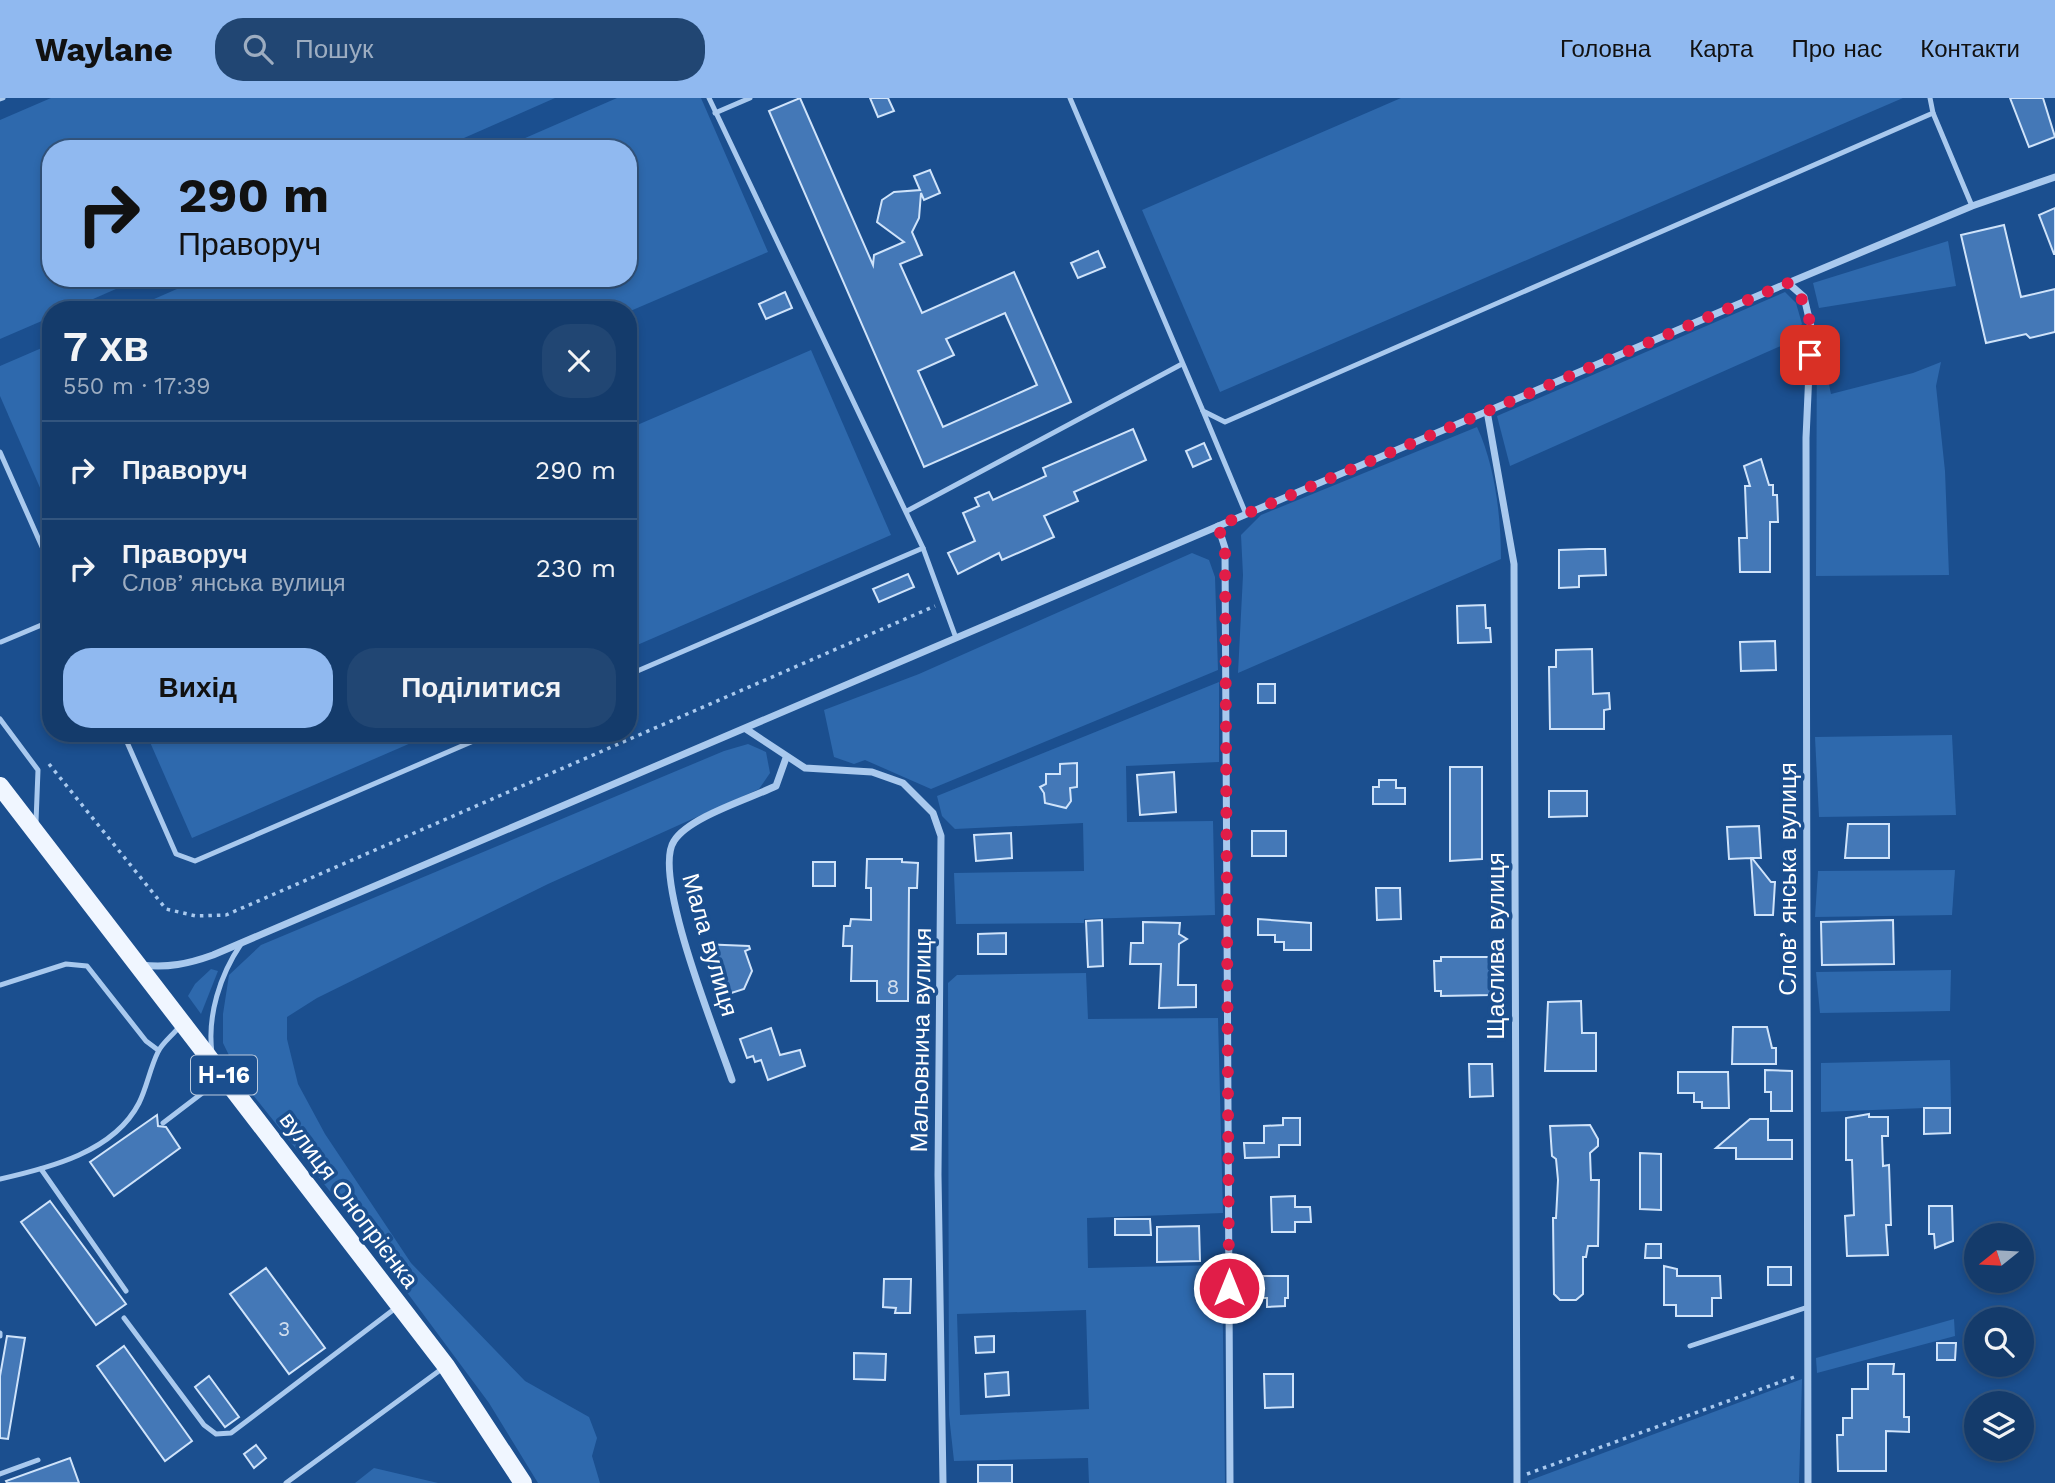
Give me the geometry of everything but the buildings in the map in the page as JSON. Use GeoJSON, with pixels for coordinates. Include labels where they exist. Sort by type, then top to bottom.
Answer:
{"type":"FeatureCollection","features":[{"type":"Feature","properties":{"kind":"main road","name":"вулиця Онопрієнка"},"geometry":{"type":"LineString","coordinates":[[0,786],[141,965],[446,1366],[523,1483]]}},
{"type":"Feature","properties":{"kind":"street"},"geometry":{"type":"LineString","coordinates":[[141,965],[162,968],[186,965],[746,729],[1788,283],[1972,206],[2055,177]]}},
{"type":"Feature","properties":{"kind":"street","name":"Словʼянська вулиця"},"geometry":{"type":"LineString","coordinates":[[1788,283],[1804,297],[1811,327],[1806,438],[1808,1483]]}},
{"type":"Feature","properties":{"kind":"street","name":"Щаслива вулиця"},"geometry":{"type":"LineString","coordinates":[[1487,411],[1514,564],[1517,1480]]}},
{"type":"Feature","properties":{"kind":"street"},"geometry":{"type":"LineString","coordinates":[[1218,526],[1225,548],[1230,1483]]}},
{"type":"Feature","properties":{"kind":"street","name":"Мальовнича вулиця"},"geometry":{"type":"LineString","coordinates":[[746,729],[786,758],[805,768],[872,772],[902,783],[933,813],[941,836],[938,1175],[943,1483]]}},
{"type":"Feature","properties":{"kind":"street","name":"Мала вулиця"},"geometry":{"type":"LineString","coordinates":[[732,1080],[678,922],[667,864],[673,841],[695,820],[776,786],[786,758]]}},
{"type":"Feature","properties":{"kind":"lane"},"geometry":{"type":"LineString","coordinates":[[709,98],[907,511],[956,638]]}},
{"type":"Feature","properties":{"kind":"lane"},"geometry":{"type":"LineString","coordinates":[[715,113],[750,98]]}},
{"type":"Feature","properties":{"kind":"lane"},"geometry":{"type":"LineString","coordinates":[[1070,98],[1246,514]]}},
{"type":"Feature","properties":{"kind":"lane"},"geometry":{"type":"LineString","coordinates":[[1930,98],[1933,113],[1972,206]]}},
{"type":"Feature","properties":{"kind":"lane"},"geometry":{"type":"LineString","coordinates":[[1203,411],[1226,422],[1933,113]]}},
{"type":"Feature","properties":{"kind":"lane"},"geometry":{"type":"LineString","coordinates":[[907,511],[1182,365]]}},
{"type":"Feature","properties":{"kind":"lane"},"geometry":{"type":"LineString","coordinates":[[0,452],[42,548]]}},
{"type":"Feature","properties":{"kind":"lane"},"geometry":{"type":"LineString","coordinates":[[637,671],[923,548]]}},
{"type":"Feature","properties":{"kind":"lane"},"geometry":{"type":"LineString","coordinates":[[1,642],[42,625]]}},
{"type":"Feature","properties":{"kind":"lane"},"geometry":{"type":"LineString","coordinates":[[0,719],[38,770],[39,796],[35,830]]}},
{"type":"Feature","properties":{"kind":"lane"},"geometry":{"type":"LineString","coordinates":[[127,742],[176,854],[195,861],[471,742]]}},
{"type":"Feature","properties":{"kind":"lane"},"geometry":{"type":"LineString","coordinates":[[214,1062],[210,1038],[212,1016],[227,969],[243,941]]}},
{"type":"Feature","properties":{"kind":"lane"},"geometry":{"type":"LineString","coordinates":[[0,985],[66,964],[87,966],[146,1041],[158,1050]]}},
{"type":"Feature","properties":{"kind":"lane"},"geometry":{"type":"LineString","coordinates":[[0,1179],[41,1169],[89,1150],[119,1131],[138,1105],[158,1050],[184,1022]]}},
{"type":"Feature","properties":{"kind":"lane"},"geometry":{"type":"LineString","coordinates":[[163,1123],[225,1076]]}},
{"type":"Feature","properties":{"kind":"lane"},"geometry":{"type":"LineString","coordinates":[[41,1169],[126,1291]]}},
{"type":"Feature","properties":{"kind":"lane"},"geometry":{"type":"LineString","coordinates":[[124,1318],[204,1425],[216,1434],[231,1433],[399,1305]]}},
{"type":"Feature","properties":{"kind":"lane"},"geometry":{"type":"LineString","coordinates":[[1690,1346],[1808,1307]]}},
{"type":"Feature","properties":{"kind":"lane"},"geometry":{"type":"LineString","coordinates":[[286,1483],[446,1366]]}},
{"type":"Feature","properties":{"kind":"lane"},"geometry":{"type":"LineString","coordinates":[[0,1474],[38,1460]]}},
{"type":"Feature","properties":{"kind":"path"},"geometry":{"type":"LineString","coordinates":[[637,736],[943,602]]}},
{"type":"Feature","properties":{"kind":"path"},"geometry":{"type":"LineString","coordinates":[[42,755],[166,909],[197,916],[226,915],[622,742]]}},
{"type":"Feature","properties":{"kind":"path"},"geometry":{"type":"LineString","coordinates":[[1517,1480],[1808,1372]]}},
{"type":"Feature","properties":{"kind":"shaded area"},"geometry":{"type":"Polygon","coordinates":[[[51,98],[555,98],[459,140],[42,140],[42,287],[120,287],[89,301],[42,301],[42,321],[0,339],[0,120],[51,98]]]}},
{"type":"Feature","properties":{"kind":"shaded area"},"geometry":{"type":"Polygon","coordinates":[[[617,98],[701,98],[768,252],[637,308],[637,301],[150,301],[181,287],[637,287],[637,140],[521,140],[617,98]]]}},
{"type":"Feature","properties":{"kind":"shaded area"},"geometry":{"type":"Polygon","coordinates":[[[1401,98],[1903,98],[1220,392],[1142,210],[1401,98]]]}},
{"type":"Feature","properties":{"kind":"shaded area"},"geometry":{"type":"Polygon","coordinates":[[[1948,241],[1956,286],[1819,308],[1813,283],[1948,241]]]}},
{"type":"Feature","properties":{"kind":"shaded area"},"geometry":{"type":"Polygon","coordinates":[[[1785,292],[1796,303],[1802,324],[1783,345],[1510,466],[1497,416],[1785,292]]]}},
{"type":"Feature","properties":{"kind":"shaded area"},"geometry":{"type":"Polygon","coordinates":[[[1817,328],[1831,394],[1913,373],[1941,362],[1936,386],[1945,471],[1949,575],[1816,576],[1817,328]]]}},
{"type":"Feature","properties":{"kind":"shaded area"},"geometry":{"type":"Polygon","coordinates":[[[42,348],[42,492],[0,396],[0,366],[42,348]]]}},
{"type":"Feature","properties":{"kind":"shaded area"},"geometry":{"type":"Polygon","coordinates":[[[811,350],[891,535],[637,645],[637,425],[811,350]]]}},
{"type":"Feature","properties":{"kind":"shaded area"},"geometry":{"type":"Polygon","coordinates":[[[1477,427],[1496,491],[1501,559],[1238,673],[1243,575],[1241,535],[1261,515],[1477,427]]]}},
{"type":"Feature","properties":{"kind":"shaded area"},"geometry":{"type":"Polygon","coordinates":[[[1192,553],[1209,560],[1215,577],[1218,670],[931,789],[865,760],[854,764],[834,757],[824,710],[919,674],[1192,553]]]}},
{"type":"Feature","properties":{"kind":"shaded area"},"geometry":{"type":"Polygon","coordinates":[[[1219,682],[1219,762],[1126,766],[1127,822],[1213,821],[1215,915],[1084,919],[1084,923],[956,924],[954,873],[1084,871],[1083,823],[955,829],[942,816],[937,796],[1219,682]]]}},
{"type":"Feature","properties":{"kind":"shaded area"},"geometry":{"type":"Polygon","coordinates":[[[1952,735],[1956,815],[1819,817],[1815,737],[1952,735]]]}},
{"type":"Feature","properties":{"kind":"shaded area"},"geometry":{"type":"Polygon","coordinates":[[[150,742],[413,742],[192,838],[150,742]]]}},
{"type":"Feature","properties":{"kind":"shaded area"},"geometry":{"type":"Polygon","coordinates":[[[748,744],[766,752],[770,773],[759,789],[548,884],[317,998],[287,1017],[287,1039],[298,1084],[325,1134],[411,1263],[525,1381],[589,1417],[597,1438],[592,1456],[600,1483],[538,1483],[489,1403],[360,1229],[241,1080],[223,1043],[223,1014],[229,975],[261,945],[724,751],[748,744]]]}},
{"type":"Feature","properties":{"kind":"shaded area"},"geometry":{"type":"Polygon","coordinates":[[[1955,870],[1952,915],[1815,917],[1818,871],[1955,870]]]}},
{"type":"Feature","properties":{"kind":"shaded area"},"geometry":{"type":"Polygon","coordinates":[[[211,969],[218,971],[201,1014],[188,996],[195,984],[211,969]]]}},
{"type":"Feature","properties":{"kind":"shaded area"},"geometry":{"type":"Polygon","coordinates":[[[1951,970],[1950,1011],[1820,1013],[1816,972],[1951,970]]]}},
{"type":"Feature","properties":{"kind":"shaded area"},"geometry":{"type":"Polygon","coordinates":[[[1086,973],[1088,1019],[1218,1018],[1223,1213],[1087,1218],[1088,1268],[1222,1265],[1225,1483],[1089,1483],[1088,1458],[954,1461],[949,1415],[948,983],[957,975],[1086,973]],[[1086,1310],[957,1314],[960,1415],[1089,1409],[1086,1310]]]}},
{"type":"Feature","properties":{"kind":"shaded area"},"geometry":{"type":"Polygon","coordinates":[[[1950,1060],[1951,1107],[1821,1112],[1821,1063],[1950,1060]]]}},
{"type":"Feature","properties":{"kind":"shaded area"},"geometry":{"type":"Polygon","coordinates":[[[1954,1319],[1955,1336],[1817,1373],[1816,1358],[1954,1319]]]}},
{"type":"Feature","properties":{"kind":"shaded area"},"geometry":{"type":"Polygon","coordinates":[[[1802,1379],[1799,1483],[1528,1483],[1528,1481],[1802,1379]]]}},
{"type":"Feature","properties":{"kind":"shaded area"},"geometry":{"type":"Polygon","coordinates":[[[374,1468],[438,1483],[355,1483],[374,1468]]]}},
{"type":"Feature","properties":{"kind":"route"},"geometry":{"type":"LineString","coordinates":[[1229,1288],[1225,548],[1218,526],[1788,283],[1804,297],[1811,327],[1810,355]]}}]}
